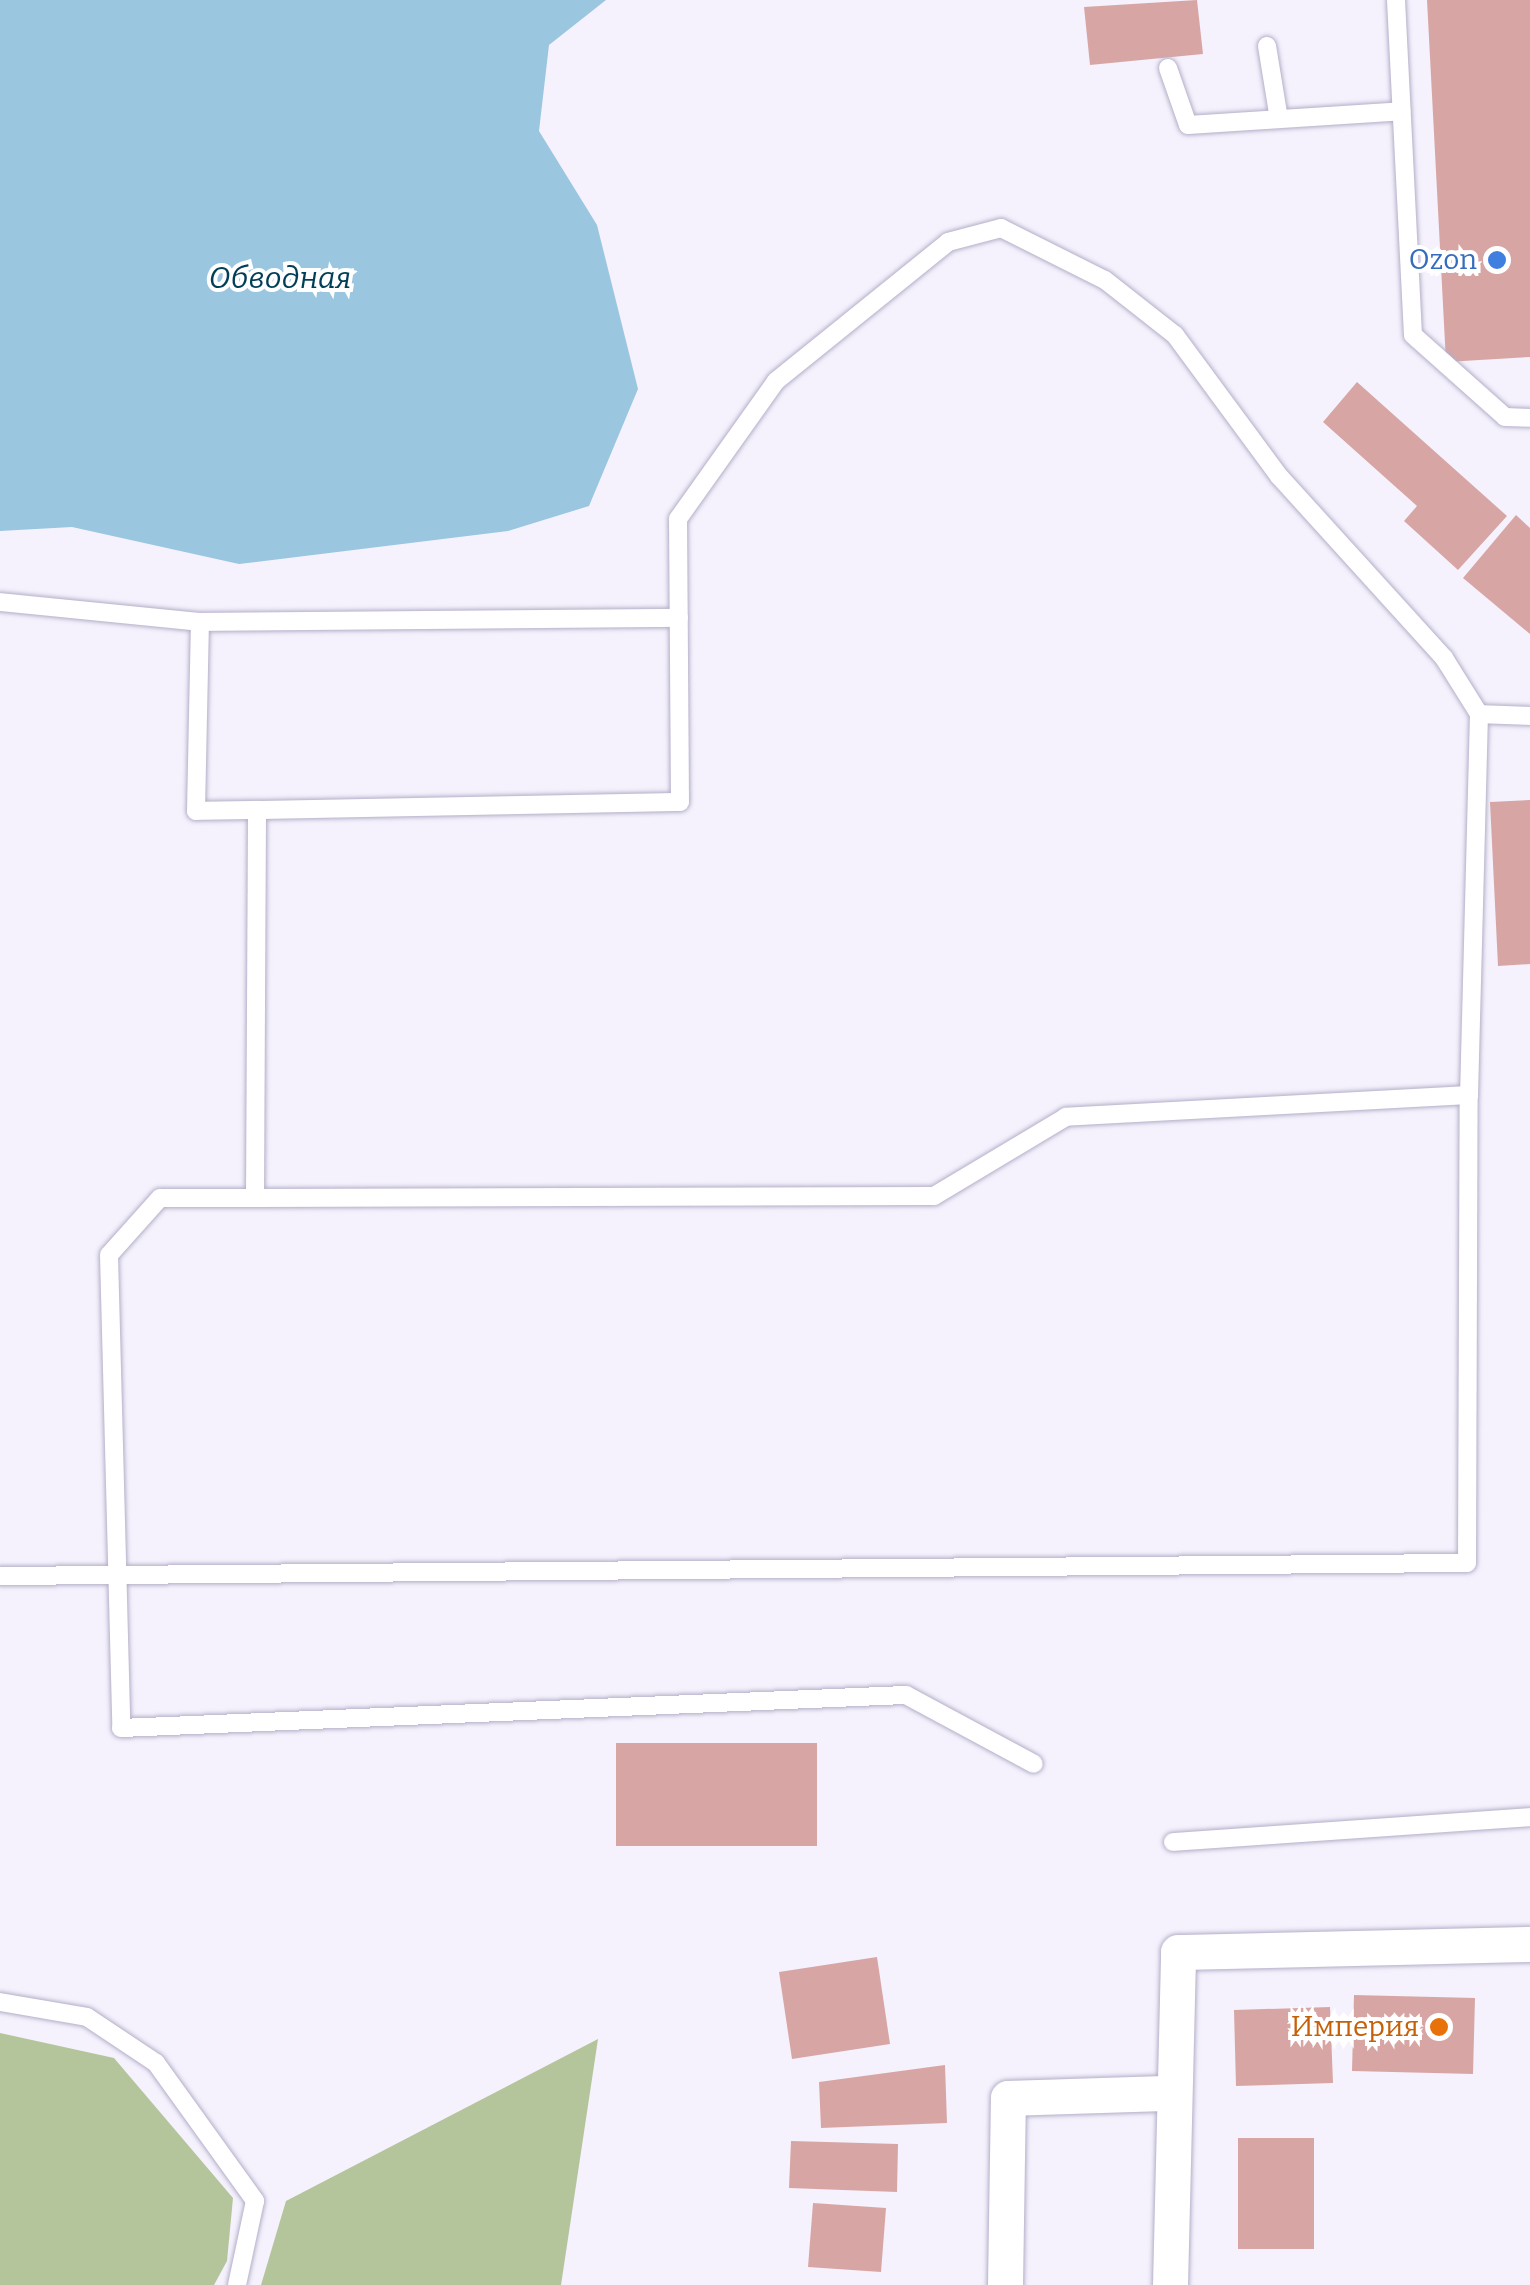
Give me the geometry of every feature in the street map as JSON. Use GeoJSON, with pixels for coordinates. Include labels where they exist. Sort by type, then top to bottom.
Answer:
{"type":"FeatureCollection","features":[{"type":"Feature","properties":{"kind":"street"},"geometry":{"type":"LineString","coordinates":[[1170,2285],[1171,2093],[1178,1952],[1530,1944]]}},
{"type":"Feature","properties":{"kind":"street"},"geometry":{"type":"LineString","coordinates":[[1005,2285],[1008,2098],[1171,2093]]}},
{"type":"Feature","properties":{"kind":"lane"},"geometry":{"type":"LineString","coordinates":[[1396,0],[1413,335],[1504,417],[1530,418]]}},
{"type":"Feature","properties":{"kind":"lane"},"geometry":{"type":"LineString","coordinates":[[1267,46],[1279,119]]}},
{"type":"Feature","properties":{"kind":"lane"},"geometry":{"type":"LineString","coordinates":[[1168,68],[1188,126],[1402,111]]}},
{"type":"Feature","properties":{"kind":"lane"},"geometry":{"type":"LineString","coordinates":[[0,1576],[1467,1564],[1469,1095],[1479,714],[1444,658],[1279,476],[1176,335],[1105,280],[1001,228],[948,242],[776,381],[678,519],[680,802],[196,812],[200,622]]}},
{"type":"Feature","properties":{"kind":"lane"},"geometry":{"type":"LineString","coordinates":[[0,602],[200,622],[678,618]]}},
{"type":"Feature","properties":{"kind":"lane"},"geometry":{"type":"LineString","coordinates":[[1479,714],[1530,716]]}},
{"type":"Feature","properties":{"kind":"lane"},"geometry":{"type":"LineString","coordinates":[[255,1198],[257,810]]}},
{"type":"Feature","properties":{"kind":"lane"},"geometry":{"type":"LineString","coordinates":[[1034,1764],[906,1694],[120,1728],[109,1255],[160,1198],[934,1196],[1066,1116],[1469,1095]]}},
{"type":"Feature","properties":{"kind":"lane"},"geometry":{"type":"LineString","coordinates":[[1173,1842],[1530,1818]]}},
{"type":"Feature","properties":{"kind":"lane"},"geometry":{"type":"LineString","coordinates":[[0,2002],[87,2018],[156,2062],[255,2201],[237,2285]]}},
{"type":"Feature","properties":{"kind":"green space"},"geometry":{"type":"Polygon","coordinates":[[[0,2033],[114,2058],[233,2198],[227,2261],[214,2285],[0,2285],[0,2033]]]}},
{"type":"Feature","properties":{"kind":"green space"},"geometry":{"type":"Polygon","coordinates":[[[598,2039],[561,2285],[261,2285],[286,2201],[598,2039]]]}},
{"type":"Feature","properties":{"kind":"water","name":"Обводная"},"geometry":{"type":"Polygon","coordinates":[[[0,0],[606,0],[549,45],[539,131],[597,225],[638,389],[589,506],[508,531],[239,564],[72,527],[0,531],[0,0]]]}},
{"type":"Feature","properties":{"kind":"building"},"geometry":{"type":"Polygon","coordinates":[[[1197,0],[1203,54],[1090,65],[1084,7],[1197,0]]]}},
{"type":"Feature","properties":{"kind":"building"},"geometry":{"type":"Polygon","coordinates":[[[1427,0],[1530,0],[1530,357],[1446,362],[1427,0]]]}},
{"type":"Feature","properties":{"kind":"building"},"geometry":{"type":"Polygon","coordinates":[[[1357,382],[1507,516],[1458,570],[1404,521],[1417,506],[1323,422],[1357,382]]]}},
{"type":"Feature","properties":{"kind":"building"},"geometry":{"type":"Polygon","coordinates":[[[1516,515],[1530,528],[1530,634],[1463,578],[1516,515]]]}},
{"type":"Feature","properties":{"kind":"building"},"geometry":{"type":"Polygon","coordinates":[[[1530,800],[1530,964],[1498,966],[1490,802],[1530,800]]]}},
{"type":"Feature","properties":{"kind":"building"},"geometry":{"type":"Polygon","coordinates":[[[616,1743],[817,1743],[817,1846],[616,1846],[616,1743]]]}},
{"type":"Feature","properties":{"kind":"building"},"geometry":{"type":"Polygon","coordinates":[[[877,1957],[890,2044],[792,2059],[779,1972],[877,1957]]]}},
{"type":"Feature","properties":{"kind":"building"},"geometry":{"type":"Polygon","coordinates":[[[1354,1995],[1475,1998],[1473,2074],[1352,2071],[1354,1995]]]}},
{"type":"Feature","properties":{"kind":"building"},"geometry":{"type":"Polygon","coordinates":[[[1330,2007],[1333,2083],[1236,2086],[1234,2010],[1330,2007]]]}},
{"type":"Feature","properties":{"kind":"building"},"geometry":{"type":"Polygon","coordinates":[[[945,2065],[947,2123],[821,2128],[819,2082],[945,2065]]]}},
{"type":"Feature","properties":{"kind":"building"},"geometry":{"type":"Polygon","coordinates":[[[1238,2138],[1314,2138],[1314,2249],[1238,2249],[1238,2138]]]}},
{"type":"Feature","properties":{"kind":"building"},"geometry":{"type":"Polygon","coordinates":[[[791,2141],[898,2144],[897,2192],[789,2188],[791,2141]]]}},
{"type":"Feature","properties":{"kind":"building"},"geometry":{"type":"Polygon","coordinates":[[[813,2203],[886,2208],[881,2272],[808,2267],[813,2203]]]}},
{"type":"Feature","properties":{"kind":"place","name":"Ozon"},"geometry":{"type":"Point","coordinates":[1497,260]}},
{"type":"Feature","properties":{"kind":"place","name":"Империя"},"geometry":{"type":"Point","coordinates":[1439,2027]}}]}
